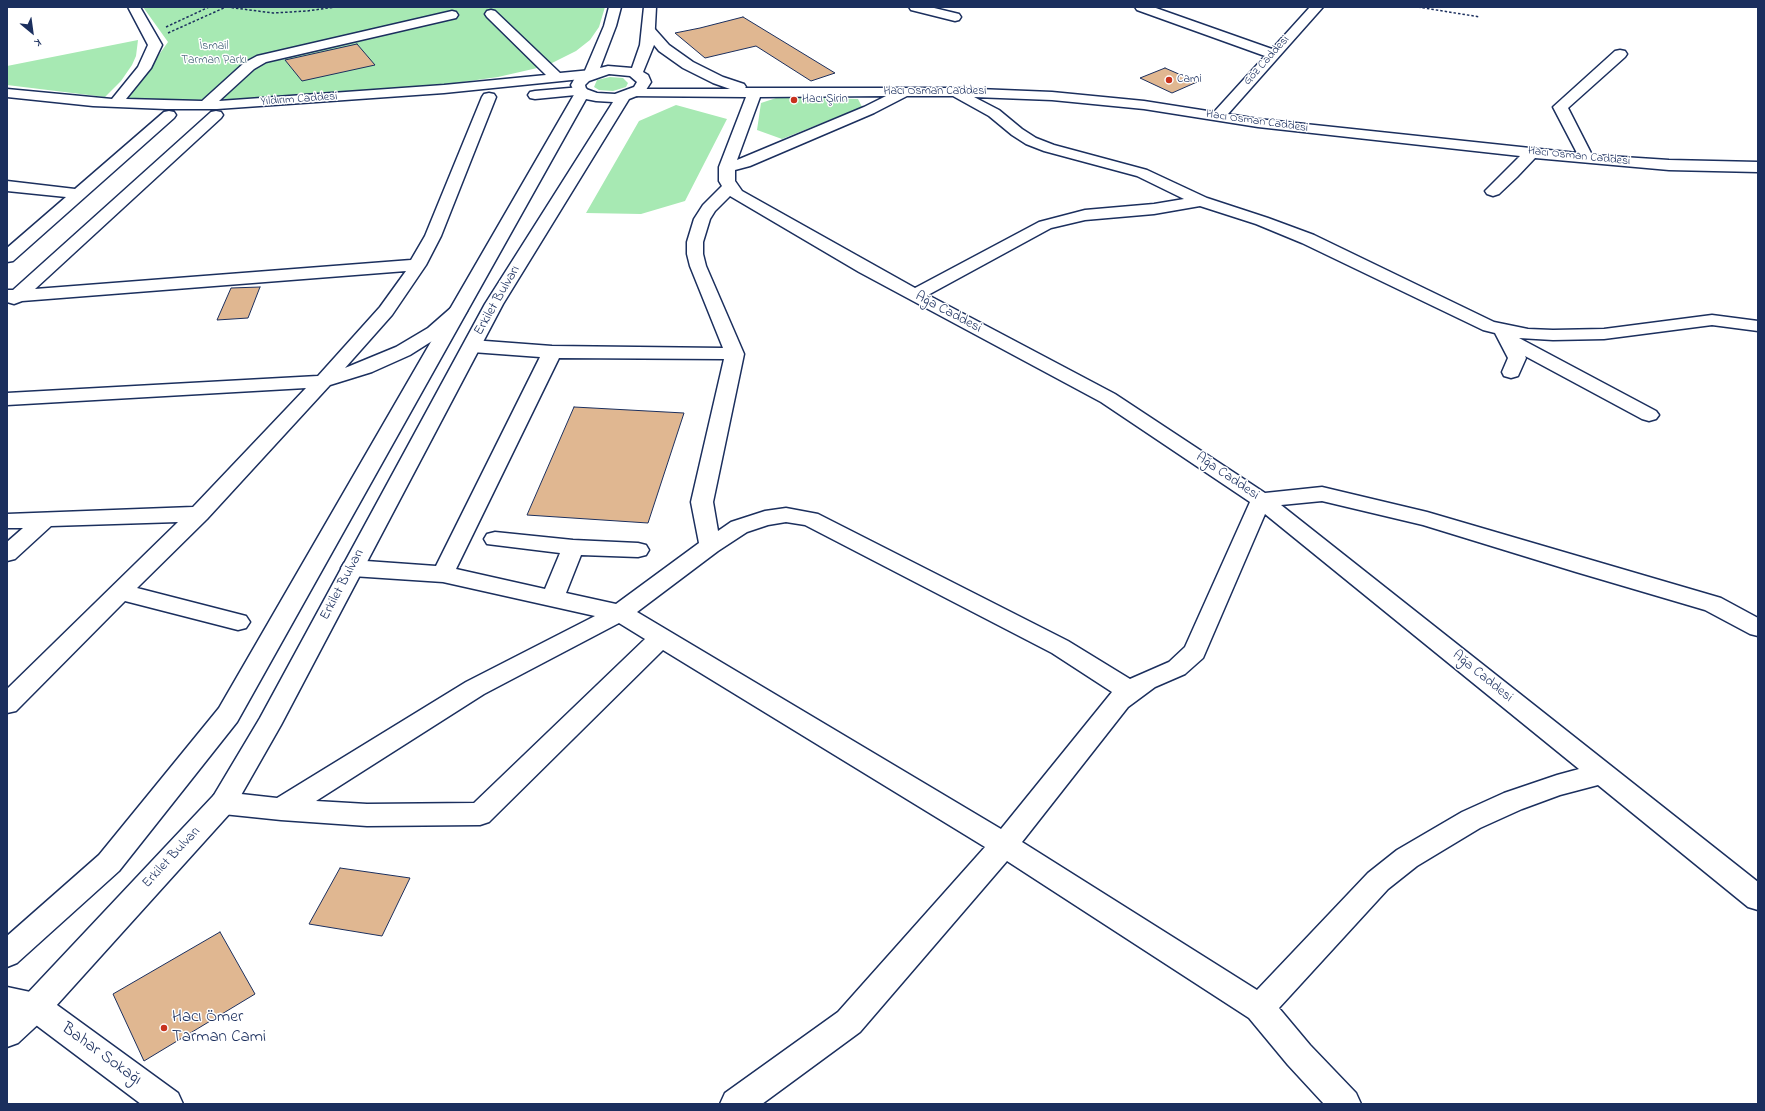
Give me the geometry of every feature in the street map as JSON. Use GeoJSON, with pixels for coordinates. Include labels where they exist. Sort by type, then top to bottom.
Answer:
{"type":"FeatureCollection","features":[{"type":"Feature","properties":{"kind":"street"},"geometry":{"type":"LineString","coordinates":[[116,103],[144,68],[155,45],[134,7]]}},
{"type":"Feature","properties":{"kind":"street"},"geometry":{"type":"LineString","coordinates":[[7,954],[109,863],[228,715],[585,86],[610,26],[615,7]]}},
{"type":"Feature","properties":{"kind":"street"},"geometry":{"type":"LineString","coordinates":[[639,75],[647,45],[650,7]]}},
{"type":"Feature","properties":{"kind":"street"},"geometry":{"type":"LineString","coordinates":[[915,7],[956,17]]}},
{"type":"Feature","properties":{"kind":"street"},"geometry":{"type":"LineString","coordinates":[[1141,7],[1273,54]]}},
{"type":"Feature","properties":{"kind":"street","name":"Göz Caddesi"},"geometry":{"type":"LineString","coordinates":[[1218,117],[1310,9]]}},
{"type":"Feature","properties":{"kind":"street"},"geometry":{"type":"LineString","coordinates":[[491,14],[557,78]]}},
{"type":"Feature","properties":{"kind":"street"},"geometry":{"type":"LineString","coordinates":[[10,299],[211,110],[249,66],[262,58],[452,15]]}},
{"type":"Feature","properties":{"kind":"street"},"geometry":{"type":"LineString","coordinates":[[648,30],[664,48],[688,65],[718,80],[755,92]]}},
{"type":"Feature","properties":{"kind":"street"},"geometry":{"type":"LineString","coordinates":[[1587,159],[1560,107],[1620,54]]}},
{"type":"Feature","properties":{"kind":"street"},"geometry":{"type":"LineString","coordinates":[[524,96],[585,86],[617,70],[660,79],[755,92]]}},
{"type":"Feature","properties":{"kind":"street","name":"Erkilet Bulvarı"},"geometry":{"type":"LineString","coordinates":[[7,1033],[21,1004],[223,803],[269,725],[494,304],[628,95],[643,86],[644,82],[639,75]]}},
{"type":"Feature","properties":{"kind":"street","name":"Yıldırım Caddesi"},"geometry":{"type":"LineString","coordinates":[[7,103],[87,112],[169,115],[270,102],[557,78],[585,86]]}},
{"type":"Feature","properties":{"kind":"street"},"geometry":{"type":"LineString","coordinates":[[585,86],[601,98],[628,95],[755,92]]}},
{"type":"Feature","properties":{"kind":"street"},"geometry":{"type":"LineString","coordinates":[[710,546],[702,502],[735,354],[698,266],[695,254],[695,242],[702,219],[709,208],[730,187],[727,181],[727,167],[755,92]]}},
{"type":"Feature","properties":{"kind":"street","name":"Hacı Osman Caddesi"},"geometry":{"type":"LineString","coordinates":[[755,92],[953,92],[1083,98],[1258,123],[1587,159],[1669,165],[1758,167]]}},
{"type":"Feature","properties":{"kind":"street"},"geometry":{"type":"LineString","coordinates":[[727,167],[745,163],[869,110],[904,92]]}},
{"type":"Feature","properties":{"kind":"street"},"geometry":{"type":"LineString","coordinates":[[953,92],[994,113],[1017,132],[1031,141],[1049,148],[1142,173],[1201,202],[1262,221],[1308,239],[1505,334],[1649,415]]}},
{"type":"Feature","properties":{"kind":"street","name":"Yıldırım Caddesi"},"geometry":{"type":"LineString","coordinates":[[7,93],[66,100],[211,110],[496,97],[433,236],[418,265]]}},
{"type":"Feature","properties":{"kind":"street"},"geometry":{"type":"LineString","coordinates":[[7,257],[169,115]]}},
{"type":"Feature","properties":{"kind":"street"},"geometry":{"type":"LineString","coordinates":[[1493,191],[1512,174],[1530,153]]}},
{"type":"Feature","properties":{"kind":"street"},"geometry":{"type":"LineString","coordinates":[[7,186],[79,194]]}},
{"type":"Feature","properties":{"kind":"street","name":"Ağa Caddesi"},"geometry":{"type":"LineString","coordinates":[[730,187],[744,199],[915,295],[1108,398],[1261,500],[1758,898]]}},
{"type":"Feature","properties":{"kind":"street"},"geometry":{"type":"LineString","coordinates":[[915,295],[1045,225],[1084,216],[1154,209],[1201,202]]}},
{"type":"Feature","properties":{"kind":"street"},"geometry":{"type":"LineString","coordinates":[[10,299],[418,265]]}},
{"type":"Feature","properties":{"kind":"street"},"geometry":{"type":"LineString","coordinates":[[7,704],[199,514],[386,311],[418,265]]}},
{"type":"Feature","properties":{"kind":"street"},"geometry":{"type":"LineString","coordinates":[[7,399],[323,381],[365,368],[403,351],[434,332],[458,311]]}},
{"type":"Feature","properties":{"kind":"street"},"geometry":{"type":"LineString","coordinates":[[1505,334],[1604,334],[1712,320],[1758,326]]}},
{"type":"Feature","properties":{"kind":"street"},"geometry":{"type":"LineString","coordinates":[[1505,334],[1517,358],[1511,372]]}},
{"type":"Feature","properties":{"kind":"street"},"geometry":{"type":"LineString","coordinates":[[472,346],[552,352],[735,354]]}},
{"type":"Feature","properties":{"kind":"street"},"geometry":{"type":"LineString","coordinates":[[443,574],[552,352]]}},
{"type":"Feature","properties":{"kind":"street"},"geometry":{"type":"LineString","coordinates":[[736,1104],[849,1022],[1004,845],[1103,722],[1110,710],[1130,691],[1146,681],[1177,668],[1195,652],[1261,500],[1322,494],[1427,519],[1584,567],[1713,604],[1758,628]]}},
{"type":"Feature","properties":{"kind":"street"},"geometry":{"type":"LineString","coordinates":[[7,521],[199,514]]}},
{"type":"Feature","properties":{"kind":"street"},"geometry":{"type":"LineString","coordinates":[[281,809],[475,688],[620,613],[710,546],[739,527],[765,518],[786,515],[810,519],[1060,647],[1130,691]]}},
{"type":"Feature","properties":{"kind":"street"},"geometry":{"type":"LineString","coordinates":[[7,554],[45,520]]}},
{"type":"Feature","properties":{"kind":"street"},"geometry":{"type":"LineString","coordinates":[[495,539],[573,547],[638,550]]}},
{"type":"Feature","properties":{"kind":"street"},"geometry":{"type":"LineString","coordinates":[[553,598],[573,547]]}},
{"type":"Feature","properties":{"kind":"street"},"geometry":{"type":"LineString","coordinates":[[352,568],[443,574],[620,613],[1004,845],[1260,1008],[1299,1055],[1345,1104]]}},
{"type":"Feature","properties":{"kind":"street"},"geometry":{"type":"LineString","coordinates":[[120,592],[238,622]]}},
{"type":"Feature","properties":{"kind":"street"},"geometry":{"type":"LineString","coordinates":[[223,803],[367,815],[480,814],[661,638]]}},
{"type":"Feature","properties":{"kind":"street"},"geometry":{"type":"LineString","coordinates":[[1260,1008],[1378,881],[1407,858],[1471,820],[1513,801],[1557,785],[1603,773]]}},
{"type":"Feature","properties":{"kind":"street","name":"Bahar Sokağı"},"geometry":{"type":"LineString","coordinates":[[21,1004],[167,1104]]}},
{"type":"Feature","properties":{"kind":"path"},"geometry":{"type":"LineString","coordinates":[[151,38],[209,7]]}},
{"type":"Feature","properties":{"kind":"path"},"geometry":{"type":"LineString","coordinates":[[151,38],[226,7],[284,13],[335,7]]}},
{"type":"Feature","properties":{"kind":"path"},"geometry":{"type":"LineString","coordinates":[[1418,7],[1480,17]]}},
{"type":"Feature","properties":{"kind":"green space","name":"İsmail Tarman Parkı"},"geometry":{"type":"Polygon","coordinates":[[[143,7],[605,7],[599,27],[590,40],[576,51],[546,66],[498,77],[434,86],[246,99],[126,101],[168,42],[143,7]]]}},
{"type":"Feature","properties":{"kind":"green space"},"geometry":{"type":"Polygon","coordinates":[[[138,40],[136,56],[132,65],[121,81],[105,97],[7,85],[7,66],[138,40]]]}},
{"type":"Feature","properties":{"kind":"green space"},"geometry":{"type":"Polygon","coordinates":[[[610,77],[623,78],[628,83],[626,87],[613,91],[599,90],[594,87],[597,80],[610,77]]]}},
{"type":"Feature","properties":{"kind":"green space"},"geometry":{"type":"Polygon","coordinates":[[[779,97],[858,99],[862,107],[782,139],[757,130],[761,103],[779,97]]]}},
{"type":"Feature","properties":{"kind":"green space"},"geometry":{"type":"Polygon","coordinates":[[[676,105],[727,119],[685,201],[641,214],[586,213],[639,121],[676,105]]]}},
{"type":"Feature","properties":{"kind":"building"},"geometry":{"type":"Polygon","coordinates":[[[743,17],[835,73],[811,81],[756,46],[705,58],[675,33],[743,17]]]}},
{"type":"Feature","properties":{"kind":"building"},"geometry":{"type":"Polygon","coordinates":[[[357,44],[375,65],[302,81],[285,60],[357,44]]]}},
{"type":"Feature","properties":{"kind":"building","name":"Cami"},"geometry":{"type":"Polygon","coordinates":[[[1165,68],[1197,82],[1172,93],[1140,78],[1165,68]]]}},
{"type":"Feature","properties":{"kind":"building"},"geometry":{"type":"Polygon","coordinates":[[[260,287],[248,318],[217,320],[231,288],[260,287]]]}},
{"type":"Feature","properties":{"kind":"building"},"geometry":{"type":"Polygon","coordinates":[[[574,407],[684,413],[648,523],[527,515],[574,407]]]}},
{"type":"Feature","properties":{"kind":"building"},"geometry":{"type":"Polygon","coordinates":[[[340,868],[410,878],[382,936],[309,924],[340,868]]]}},
{"type":"Feature","properties":{"kind":"building","name":"Hacı Ömer Tarman Cami"},"geometry":{"type":"Polygon","coordinates":[[[220,932],[255,994],[144,1061],[113,994],[220,932]]]}},
{"type":"Feature","properties":{"kind":"place","name":"Cami"},"geometry":{"type":"Point","coordinates":[1169,80]}},
{"type":"Feature","properties":{"kind":"place","name":"Hacı Şirin"},"geometry":{"type":"Point","coordinates":[794,100]}},
{"type":"Feature","properties":{"kind":"place","name":"Hacı Ömer Tarman Cami"},"geometry":{"type":"Point","coordinates":[164,1028]}}]}
